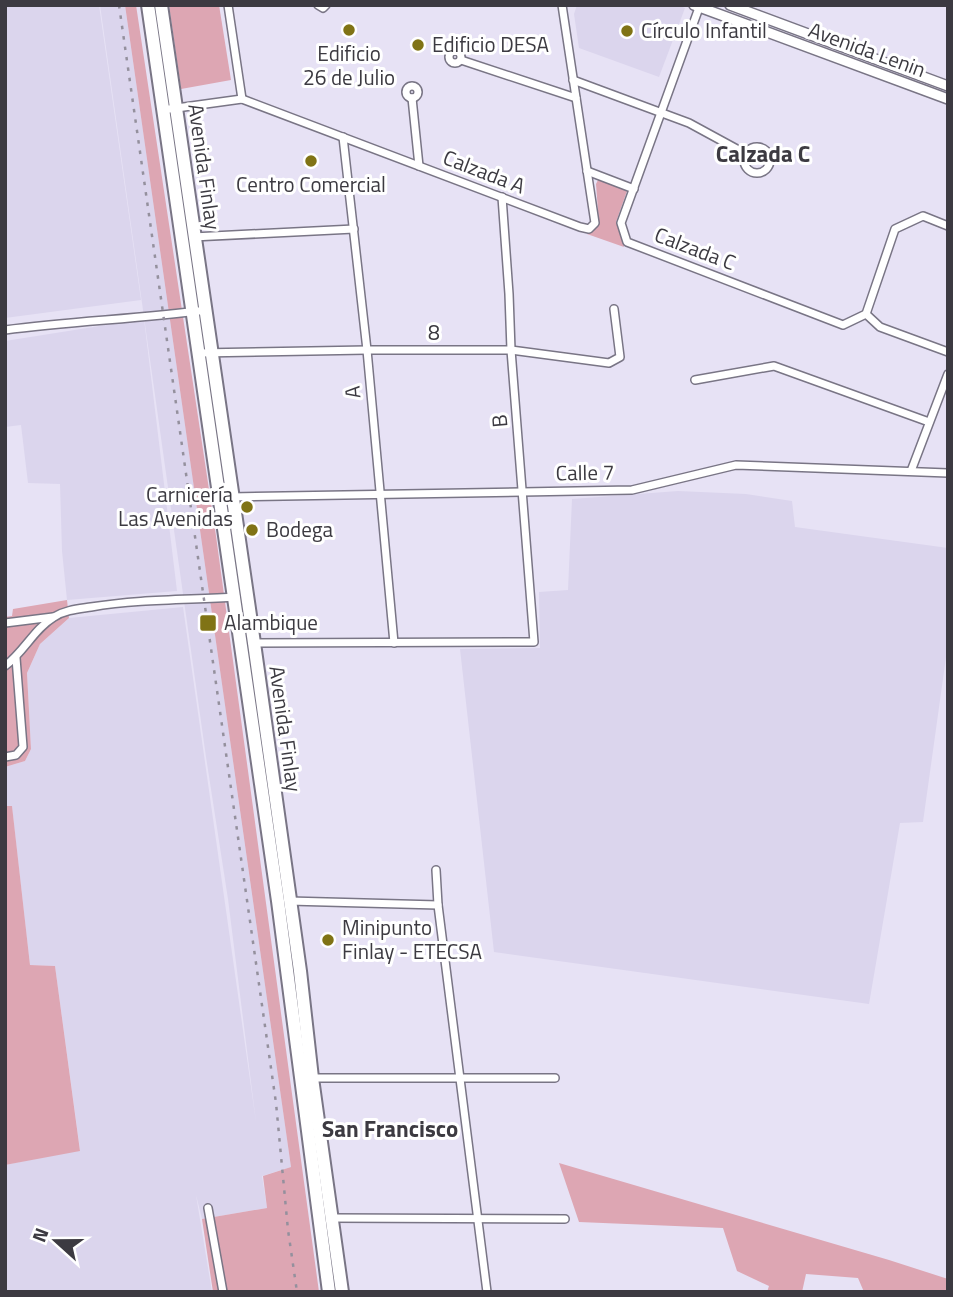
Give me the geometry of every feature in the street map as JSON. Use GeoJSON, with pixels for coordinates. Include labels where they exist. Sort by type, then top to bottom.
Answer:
{"type":"FeatureCollection","features":[{"type":"Feature","properties":{"kind":"highway","name":"Avenida Finlay"},"geometry":{"type":"LineString","coordinates":[[148,5],[180,237],[226,497],[284,901],[325,1218],[329,1292]]}},
{"type":"Feature","properties":{"kind":"highway","name":"Avenida Finlay"},"geometry":{"type":"LineString","coordinates":[[161,5],[212,353],[226,497]]}},
{"type":"Feature","properties":{"kind":"highway","name":"Avenida Finlay"},"geometry":{"type":"LineString","coordinates":[[325,1218],[342,1292]]}},
{"type":"Feature","properties":{"kind":"street"},"geometry":{"type":"LineString","coordinates":[[162,110],[242,99],[228,5]]}},
{"type":"Feature","properties":{"kind":"street"},"geometry":{"type":"LineString","coordinates":[[318,5],[323,8],[326,5]]}},
{"type":"Feature","properties":{"kind":"street","name":"Calzada A"},"geometry":{"type":"LineString","coordinates":[[242,99],[589,229],[595,223],[562,5]]}},
{"type":"Feature","properties":{"kind":"street","name":"Avenida Lenin"},"geometry":{"type":"LineString","coordinates":[[730,5],[948,86]]}},
{"type":"Feature","properties":{"kind":"street","name":"Avenida Lenin"},"geometry":{"type":"LineString","coordinates":[[698,6],[948,99]]}},
{"type":"Feature","properties":{"kind":"street","name":"Calzada C"},"geometry":{"type":"LineString","coordinates":[[698,6],[662,114],[621,223],[627,242],[843,325],[866,313]]}},
{"type":"Feature","properties":{"kind":"street"},"geometry":{"type":"LineString","coordinates":[[461,60],[576,98]]}},
{"type":"Feature","properties":{"kind":"street"},"geometry":{"type":"LineString","coordinates":[[573,80],[689,123],[746,154]]}},
{"type":"Feature","properties":{"kind":"street"},"geometry":{"type":"LineString","coordinates":[[412,98],[419,166]]}},
{"type":"Feature","properties":{"kind":"street","name":"A"},"geometry":{"type":"LineString","coordinates":[[343,137],[367,350],[394,643]]}},
{"type":"Feature","properties":{"kind":"street"},"geometry":{"type":"LineString","coordinates":[[587,172],[634,189]]}},
{"type":"Feature","properties":{"kind":"street","name":"B"},"geometry":{"type":"LineString","coordinates":[[394,643],[534,642],[502,197]]}},
{"type":"Feature","properties":{"kind":"street"},"geometry":{"type":"LineString","coordinates":[[948,226],[923,216],[895,229],[866,313],[880,327],[948,352]]}},
{"type":"Feature","properties":{"kind":"street"},"geometry":{"type":"LineString","coordinates":[[180,237],[354,229]]}},
{"type":"Feature","properties":{"kind":"street","name":"8"},"geometry":{"type":"LineString","coordinates":[[199,353],[511,350],[610,363],[620,357],[614,309]]}},
{"type":"Feature","properties":{"kind":"street"},"geometry":{"type":"LineString","coordinates":[[5,330],[206,310]]}},
{"type":"Feature","properties":{"kind":"street"},"geometry":{"type":"LineString","coordinates":[[695,380],[774,366],[929,422]]}},
{"type":"Feature","properties":{"kind":"street"},"geometry":{"type":"LineString","coordinates":[[911,471],[948,374]]}},
{"type":"Feature","properties":{"kind":"street","name":"Calle 7"},"geometry":{"type":"LineString","coordinates":[[226,497],[632,490],[736,465],[948,473]]}},
{"type":"Feature","properties":{"kind":"street"},"geometry":{"type":"LineString","coordinates":[[5,666],[16,658],[34,635],[54,617],[67,611],[117,603],[241,597]]}},
{"type":"Feature","properties":{"kind":"street"},"geometry":{"type":"LineString","coordinates":[[5,623],[54,617]]}},
{"type":"Feature","properties":{"kind":"street"},"geometry":{"type":"LineString","coordinates":[[247,643],[394,643]]}},
{"type":"Feature","properties":{"kind":"street"},"geometry":{"type":"LineString","coordinates":[[5,757],[16,755],[23,747],[16,658]]}},
{"type":"Feature","properties":{"kind":"street"},"geometry":{"type":"LineString","coordinates":[[436,870],[438,905],[487,1292]]}},
{"type":"Feature","properties":{"kind":"street"},"geometry":{"type":"LineString","coordinates":[[284,901],[438,905]]}},
{"type":"Feature","properties":{"kind":"street"},"geometry":{"type":"LineString","coordinates":[[306,1078],[555,1078]]}},
{"type":"Feature","properties":{"kind":"street"},"geometry":{"type":"LineString","coordinates":[[208,1208],[223,1292]]}},
{"type":"Feature","properties":{"kind":"street"},"geometry":{"type":"LineString","coordinates":[[325,1218],[565,1219]]}},
{"type":"Feature","properties":{"kind":"shaded area"},"geometry":{"type":"Polygon","coordinates":[[[5,5],[99,5],[141,300],[5,318],[5,5]]]}},
{"type":"Feature","properties":{"kind":"shaded area"},"geometry":{"type":"Polygon","coordinates":[[[100,5],[125,5],[291,1167],[262,1176],[267,1208],[202,1219],[196,1195],[212,1292],[6,1292],[5,1288],[5,1165],[80,1150],[55,966],[30,965],[12,807],[5,806],[5,767],[25,761],[31,749],[27,673],[40,644],[69,618],[183,607],[256,1122],[228,899],[100,5]]]}},
{"type":"Feature","properties":{"kind":"shaded area"},"geometry":{"type":"Polygon","coordinates":[[[125,5],[136,5],[216,536],[319,1292],[213,1292],[202,1219],[267,1208],[263,1176],[291,1167],[125,5]]]}},
{"type":"Feature","properties":{"kind":"shaded area"},"geometry":{"type":"Polygon","coordinates":[[[169,5],[219,5],[231,80],[181,89],[169,5]]]}},
{"type":"Feature","properties":{"kind":"shaded area","name":"Círculo Infantil"},"geometry":{"type":"Polygon","coordinates":[[[577,5],[678,5],[685,8],[659,77],[579,48],[574,14],[577,5]]]}},
{"type":"Feature","properties":{"kind":"shaded area"},"geometry":{"type":"Polygon","coordinates":[[[598,180],[627,191],[616,222],[624,247],[587,234],[599,224],[598,180]]]}},
{"type":"Feature","properties":{"kind":"shaded area"},"geometry":{"type":"Polygon","coordinates":[[[144,319],[177,591],[67,600],[60,484],[28,483],[21,425],[5,427],[5,341],[144,319]]]}},
{"type":"Feature","properties":{"kind":"shaded area"},"geometry":{"type":"Polygon","coordinates":[[[678,491],[746,494],[792,501],[795,527],[948,548],[948,643],[923,822],[900,823],[869,1004],[494,952],[460,649],[540,648],[539,592],[568,590],[572,499],[678,491]]]}},
{"type":"Feature","properties":{"kind":"shaded area"},"geometry":{"type":"Polygon","coordinates":[[[67,600],[69,618],[40,644],[27,673],[31,749],[25,761],[5,767],[5,617],[12,616],[13,609],[67,600]]]}},
{"type":"Feature","properties":{"kind":"shaded area"},"geometry":{"type":"Polygon","coordinates":[[[5,806],[12,806],[30,965],[55,966],[80,1151],[5,1165],[5,806]]]}},
{"type":"Feature","properties":{"kind":"shaded area"},"geometry":{"type":"Polygon","coordinates":[[[559,1163],[948,1279],[948,1292],[864,1292],[858,1278],[806,1274],[802,1292],[767,1292],[769,1286],[737,1271],[723,1228],[579,1222],[559,1163]]]}},
{"type":"Feature","properties":{"kind":"railway"},"geometry":{"type":"LineString","coordinates":[[119,5],[276,1103],[297,1292]]}},
{"type":"Feature","properties":{"kind":"place","name":"Edificio 26 de Julio"},"geometry":{"type":"Point","coordinates":[349,30]}},
{"type":"Feature","properties":{"kind":"place","name":"Círculo Infantil"},"geometry":{"type":"Point","coordinates":[627,31]}},
{"type":"Feature","properties":{"kind":"place","name":"Edificio DESA"},"geometry":{"type":"Point","coordinates":[418,45]}},
{"type":"Feature","properties":{"kind":"place","name":"Centro Comercial"},"geometry":{"type":"Point","coordinates":[311,161]}},
{"type":"Feature","properties":{"kind":"place","name":"Carnicería Las Avenidas"},"geometry":{"type":"Point","coordinates":[247,507]}},
{"type":"Feature","properties":{"kind":"place","name":"Bodega"},"geometry":{"type":"Point","coordinates":[252,530]}},
{"type":"Feature","properties":{"kind":"place","name":"Alambique"},"geometry":{"type":"Point","coordinates":[208,623]}},
{"type":"Feature","properties":{"kind":"place","name":"Minipunto Finlay - ETECSA"},"geometry":{"type":"Point","coordinates":[328,940]}},
{"type":"Feature","properties":{"kind":"district","name":"Calzada C"},"geometry":{"type":"Point","coordinates":[763,154]}},
{"type":"Feature","properties":{"kind":"district","name":"San Francisco"},"geometry":{"type":"Point","coordinates":[390,1129]}}]}
